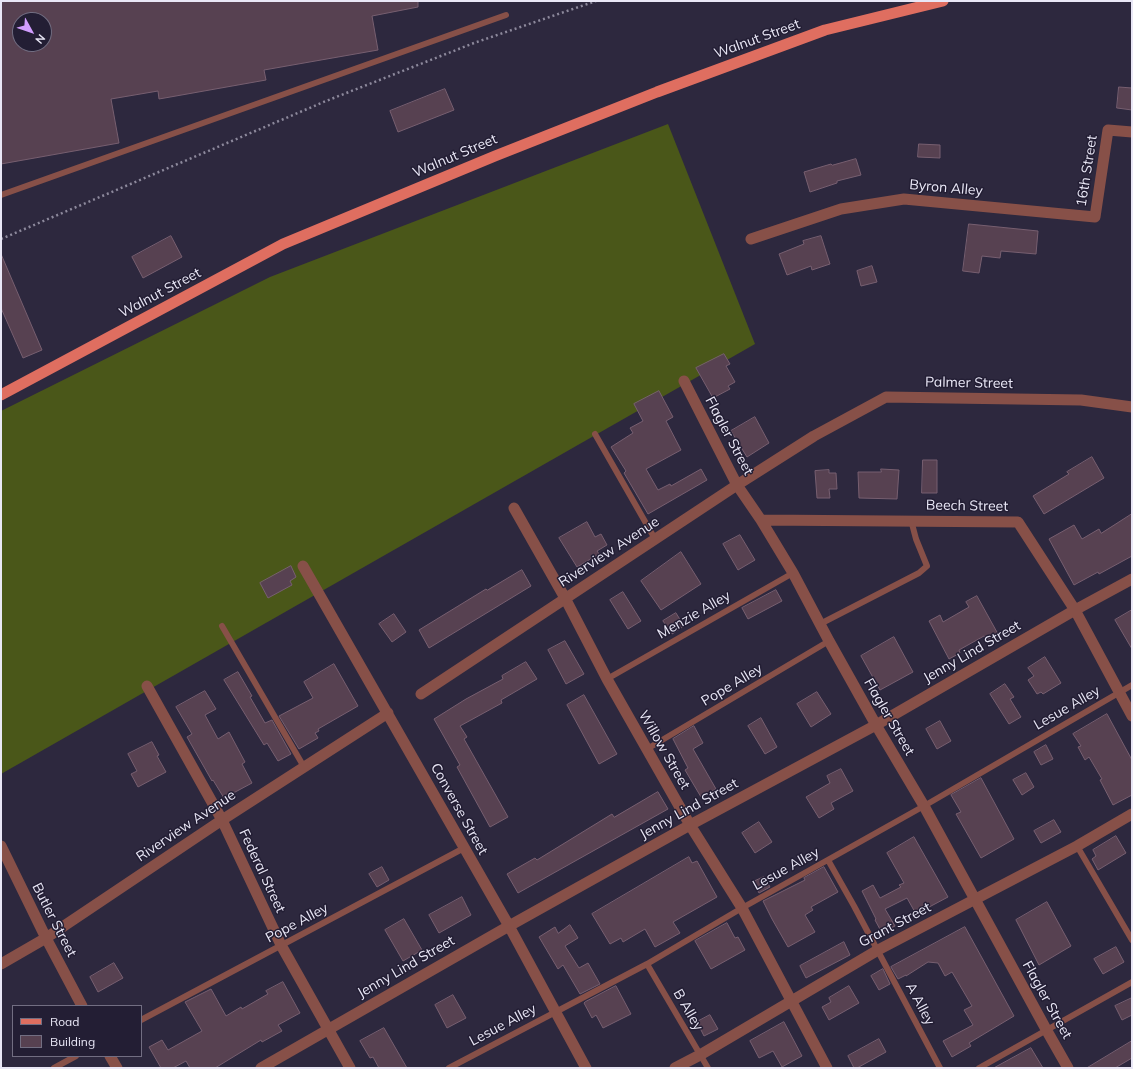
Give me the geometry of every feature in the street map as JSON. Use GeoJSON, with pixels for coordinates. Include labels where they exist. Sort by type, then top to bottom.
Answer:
{"type":"FeatureCollection","features":[{"type":"Feature","properties":{"kind":"main road","name":"Walnut Street"},"geometry":{"type":"LineString","coordinates":[[1,395],[290,241],[495,156],[657,92],[825,30],[943,1]]}},
{"type":"Feature","properties":{"kind":"street","name":"16th Street"},"geometry":{"type":"LineString","coordinates":[[1095,217],[1108,130],[1132,132]]}},
{"type":"Feature","properties":{"kind":"street","name":"Byron Alley"},"geometry":{"type":"LineString","coordinates":[[751,238],[841,209],[904,199],[1095,217]]}},
{"type":"Feature","properties":{"kind":"street","name":"Flagler Street"},"geometry":{"type":"LineString","coordinates":[[684,381],[738,485],[793,573],[829,641],[924,806],[1068,1068]]}},
{"type":"Feature","properties":{"kind":"street","name":"Palmer Street"},"geometry":{"type":"LineString","coordinates":[[814,436],[886,397],[1081,400],[1132,407]]}},
{"type":"Feature","properties":{"kind":"street","name":"Riverview Avenue"},"geometry":{"type":"LineString","coordinates":[[421,694],[565,598],[814,436]]}},
{"type":"Feature","properties":{"kind":"street","name":"Willow Street"},"geometry":{"type":"LineString","coordinates":[[514,508],[565,598],[606,679],[690,825],[742,908],[790,1001],[827,1068]]}},
{"type":"Feature","properties":{"kind":"street","name":"Beech Street"},"geometry":{"type":"LineString","coordinates":[[761,520],[1018,522],[1075,610],[1132,716]]}},
{"type":"Feature","properties":{"kind":"street","name":"Converse Street"},"geometry":{"type":"LineString","coordinates":[[303,566],[509,926],[554,1012],[586,1068]]}},
{"type":"Feature","properties":{"kind":"street","name":"Jenny Lind Street"},"geometry":{"type":"LineString","coordinates":[[262,1068],[509,926],[690,825],[876,725],[1075,610],[1132,579]]}},
{"type":"Feature","properties":{"kind":"street","name":"Federal Street"},"geometry":{"type":"LineString","coordinates":[[147,686],[222,820],[281,945],[327,1030],[350,1068]]}},
{"type":"Feature","properties":{"kind":"street","name":"Riverview Avenue"},"geometry":{"type":"LineString","coordinates":[[1,964],[46,938],[222,820],[388,713]]}},
{"type":"Feature","properties":{"kind":"street","name":"Grant Street"},"geometry":{"type":"LineString","coordinates":[[675,1068],[700,1055],[878,950],[1077,846],[1132,814]]}},
{"type":"Feature","properties":{"kind":"street","name":"Butler Street"},"geometry":{"type":"LineString","coordinates":[[1,846],[46,938],[81,1005]]}},
{"type":"Feature","properties":{"kind":"street"},"geometry":{"type":"LineString","coordinates":[[111,1057],[117,1068]]}},
{"type":"Feature","properties":{"kind":"lane"},"geometry":{"type":"LineString","coordinates":[[1,195],[506,15]]}},
{"type":"Feature","properties":{"kind":"lane"},"geometry":{"type":"LineString","coordinates":[[595,434],[655,539]]}},
{"type":"Feature","properties":{"kind":"lane"},"geometry":{"type":"LineString","coordinates":[[820,624],[919,573],[927,566],[916,539],[911,520]]}},
{"type":"Feature","properties":{"kind":"lane","name":"Menzie Alley"},"geometry":{"type":"LineString","coordinates":[[606,679],[793,573]]}},
{"type":"Feature","properties":{"kind":"lane"},"geometry":{"type":"LineString","coordinates":[[222,626],[304,767]]}},
{"type":"Feature","properties":{"kind":"lane","name":"Pope Alley"},"geometry":{"type":"LineString","coordinates":[[647,749],[829,641]]}},
{"type":"Feature","properties":{"kind":"lane","name":"Lesue Alley"},"geometry":{"type":"LineString","coordinates":[[449,1068],[459,1066],[554,1012],[647,964],[1132,685]]}},
{"type":"Feature","properties":{"kind":"lane"},"geometry":{"type":"LineString","coordinates":[[1077,846],[1132,940]]}},
{"type":"Feature","properties":{"kind":"lane","name":"Pope Alley"},"geometry":{"type":"LineString","coordinates":[[142,1019],[464,848]]}},
{"type":"Feature","properties":{"kind":"lane","name":"A Alley"},"geometry":{"type":"LineString","coordinates":[[828,860],[878,950],[940,1068]]}},
{"type":"Feature","properties":{"kind":"lane","name":"B Alley"},"geometry":{"type":"LineString","coordinates":[[647,964],[708,1068]]}},
{"type":"Feature","properties":{"kind":"lane"},"geometry":{"type":"LineString","coordinates":[[979,1068],[1132,982]]}},
{"type":"Feature","properties":{"kind":"lane"},"geometry":{"type":"LineString","coordinates":[[54,1068],[74,1057]]}},
{"type":"Feature","properties":{"kind":"path"},"geometry":{"type":"LineString","coordinates":[[1,239],[326,101],[474,43],[596,1]]}},
{"type":"Feature","properties":{"kind":"green space"},"geometry":{"type":"Polygon","coordinates":[[[668,124],[755,344],[1,774],[1,411],[270,277],[668,124]]]}},
{"type":"Feature","properties":{"kind":"building"},"geometry":{"type":"Polygon","coordinates":[[[1,1],[418,1],[418,7],[372,16],[378,50],[264,70],[266,80],[159,99],[158,91],[111,99],[119,143],[1,164],[1,1]]]}},
{"type":"Feature","properties":{"kind":"building"},"geometry":{"type":"Polygon","coordinates":[[[1119,87],[1132,88],[1132,110],[1117,108],[1119,87]]]}},
{"type":"Feature","properties":{"kind":"building"},"geometry":{"type":"Polygon","coordinates":[[[445,89],[454,110],[398,132],[390,111],[445,89]]]}},
{"type":"Feature","properties":{"kind":"building"},"geometry":{"type":"Polygon","coordinates":[[[919,144],[940,145],[940,158],[918,157],[919,144]]]}},
{"type":"Feature","properties":{"kind":"building"},"geometry":{"type":"Polygon","coordinates":[[[856,159],[861,175],[837,181],[837,183],[810,192],[804,172],[831,164],[856,159]]]}},
{"type":"Feature","properties":{"kind":"building"},"geometry":{"type":"Polygon","coordinates":[[[969,224],[1038,231],[1036,254],[1001,251],[1000,258],[982,256],[979,273],[963,271],[969,224]]]}},
{"type":"Feature","properties":{"kind":"building"},"geometry":{"type":"Polygon","coordinates":[[[171,236],[182,257],[143,278],[132,257],[171,236]]]}},
{"type":"Feature","properties":{"kind":"building"},"geometry":{"type":"Polygon","coordinates":[[[821,236],[830,264],[812,270],[811,266],[787,275],[779,254],[804,244],[803,241],[821,236]]]}},
{"type":"Feature","properties":{"kind":"building"},"geometry":{"type":"Polygon","coordinates":[[[1,254],[42,350],[23,358],[1,308],[1,254]]]}},
{"type":"Feature","properties":{"kind":"building"},"geometry":{"type":"Polygon","coordinates":[[[872,266],[877,282],[861,286],[857,271],[872,266]]]}},
{"type":"Feature","properties":{"kind":"building"},"geometry":{"type":"Polygon","coordinates":[[[724,354],[730,364],[726,366],[735,382],[728,386],[730,389],[713,398],[696,368],[724,354]]]}},
{"type":"Feature","properties":{"kind":"building"},"geometry":{"type":"Polygon","coordinates":[[[659,391],[673,417],[666,421],[681,450],[646,469],[658,490],[670,484],[671,486],[701,469],[707,480],[648,514],[624,473],[626,471],[611,447],[633,433],[630,428],[643,421],[634,404],[659,391]]]}},
{"type":"Feature","properties":{"kind":"building"},"geometry":{"type":"Polygon","coordinates":[[[755,417],[769,443],[747,457],[731,431],[755,417]]]}},
{"type":"Feature","properties":{"kind":"building"},"geometry":{"type":"Polygon","coordinates":[[[1092,457],[1104,478],[1044,514],[1033,496],[1069,474],[1067,472],[1092,457]]]}},
{"type":"Feature","properties":{"kind":"building"},"geometry":{"type":"Polygon","coordinates":[[[923,460],[937,460],[937,493],[922,493],[923,460]]]}},
{"type":"Feature","properties":{"kind":"building"},"geometry":{"type":"Polygon","coordinates":[[[881,469],[899,470],[897,499],[859,498],[858,472],[881,472],[881,469]]]}},
{"type":"Feature","properties":{"kind":"building"},"geometry":{"type":"Polygon","coordinates":[[[829,470],[829,473],[836,473],[837,489],[829,489],[830,498],[817,498],[815,471],[829,470]]]}},
{"type":"Feature","properties":{"kind":"building"},"geometry":{"type":"Polygon","coordinates":[[[1132,514],[1132,556],[1099,574],[1098,572],[1074,585],[1049,539],[1074,525],[1082,539],[1099,529],[1101,533],[1132,514]]]}},
{"type":"Feature","properties":{"kind":"building"},"geometry":{"type":"Polygon","coordinates":[[[587,522],[595,537],[601,534],[607,545],[597,551],[599,554],[577,567],[559,538],[587,522]]]}},
{"type":"Feature","properties":{"kind":"building"},"geometry":{"type":"Polygon","coordinates":[[[740,535],[755,560],[738,570],[723,544],[740,535]]]}},
{"type":"Feature","properties":{"kind":"building"},"geometry":{"type":"Polygon","coordinates":[[[681,552],[701,584],[661,610],[641,581],[681,552]]]}},
{"type":"Feature","properties":{"kind":"building"},"geometry":{"type":"Polygon","coordinates":[[[291,566],[296,577],[290,581],[292,585],[268,598],[260,583],[291,566]]]}},
{"type":"Feature","properties":{"kind":"building"},"geometry":{"type":"Polygon","coordinates":[[[522,570],[531,586],[429,648],[419,630],[486,589],[487,590],[522,570]]]}},
{"type":"Feature","properties":{"kind":"building"},"geometry":{"type":"Polygon","coordinates":[[[776,590],[782,601],[748,619],[742,608],[776,590]]]}},
{"type":"Feature","properties":{"kind":"building"},"geometry":{"type":"Polygon","coordinates":[[[623,592],[641,621],[628,629],[610,600],[623,592]]]}},
{"type":"Feature","properties":{"kind":"building"},"geometry":{"type":"Polygon","coordinates":[[[977,596],[998,634],[987,640],[984,636],[959,650],[960,653],[949,659],[929,621],[940,615],[943,622],[969,607],[966,602],[977,596]]]}},
{"type":"Feature","properties":{"kind":"building"},"geometry":{"type":"Polygon","coordinates":[[[1132,610],[1132,649],[1115,620],[1132,610]]]}},
{"type":"Feature","properties":{"kind":"building"},"geometry":{"type":"Polygon","coordinates":[[[676,613],[684,626],[672,634],[663,621],[676,613]]]}},
{"type":"Feature","properties":{"kind":"building"},"geometry":{"type":"Polygon","coordinates":[[[394,614],[406,632],[392,642],[379,624],[394,614]]]}},
{"type":"Feature","properties":{"kind":"building"},"geometry":{"type":"Polygon","coordinates":[[[894,637],[913,672],[880,690],[861,656],[894,637]]]}},
{"type":"Feature","properties":{"kind":"building"},"geometry":{"type":"Polygon","coordinates":[[[565,641],[584,674],[566,684],[548,650],[565,641]]]}},
{"type":"Feature","properties":{"kind":"building"},"geometry":{"type":"Polygon","coordinates":[[[1045,657],[1061,683],[1043,694],[1041,692],[1037,694],[1028,680],[1034,676],[1028,668],[1045,657]]]}},
{"type":"Feature","properties":{"kind":"building"},"geometry":{"type":"Polygon","coordinates":[[[526,662],[537,679],[501,700],[502,703],[460,726],[467,737],[464,739],[508,817],[490,827],[457,767],[460,765],[434,719],[466,699],[503,679],[502,676],[526,662]]]}},
{"type":"Feature","properties":{"kind":"building"},"geometry":{"type":"Polygon","coordinates":[[[334,664],[358,706],[318,729],[319,731],[315,733],[318,738],[299,749],[279,716],[313,698],[304,682],[334,664]]]}},
{"type":"Feature","properties":{"kind":"building"},"geometry":{"type":"Polygon","coordinates":[[[238,672],[265,723],[272,720],[291,754],[278,761],[267,743],[264,745],[224,680],[238,672]]]}},
{"type":"Feature","properties":{"kind":"building"},"geometry":{"type":"Polygon","coordinates":[[[1005,684],[1014,697],[1010,699],[1021,717],[1009,724],[990,694],[1005,684]]]}},
{"type":"Feature","properties":{"kind":"building"},"geometry":{"type":"Polygon","coordinates":[[[205,691],[216,709],[205,715],[218,739],[229,732],[245,762],[242,764],[252,783],[224,798],[213,780],[212,781],[187,737],[192,734],[176,707],[205,691]]]}},
{"type":"Feature","properties":{"kind":"building"},"geometry":{"type":"Polygon","coordinates":[[[817,692],[831,714],[811,727],[797,704],[817,692]]]}},
{"type":"Feature","properties":{"kind":"building"},"geometry":{"type":"Polygon","coordinates":[[[584,695],[617,754],[599,764],[567,705],[584,695]]]}},
{"type":"Feature","properties":{"kind":"building"},"geometry":{"type":"Polygon","coordinates":[[[1107,714],[1132,760],[1132,795],[1113,805],[1100,780],[1102,779],[1089,757],[1085,760],[1078,747],[1081,746],[1073,734],[1107,714]]]}},
{"type":"Feature","properties":{"kind":"building"},"geometry":{"type":"Polygon","coordinates":[[[761,718],[777,747],[765,754],[748,726],[761,718]]]}},
{"type":"Feature","properties":{"kind":"building"},"geometry":{"type":"Polygon","coordinates":[[[940,721],[951,741],[937,749],[926,729],[940,721]]]}},
{"type":"Feature","properties":{"kind":"building"},"geometry":{"type":"Polygon","coordinates":[[[694,726],[703,743],[693,749],[716,789],[701,797],[685,770],[688,768],[673,739],[694,726]]]}},
{"type":"Feature","properties":{"kind":"building"},"geometry":{"type":"Polygon","coordinates":[[[152,742],[159,755],[157,756],[166,772],[138,787],[131,774],[137,771],[128,754],[152,742]]]}},
{"type":"Feature","properties":{"kind":"building"},"geometry":{"type":"Polygon","coordinates":[[[1046,745],[1053,759],[1041,765],[1034,752],[1046,745]]]}},
{"type":"Feature","properties":{"kind":"building"},"geometry":{"type":"Polygon","coordinates":[[[841,769],[853,791],[831,803],[834,809],[819,818],[806,797],[830,783],[827,776],[841,769]]]}},
{"type":"Feature","properties":{"kind":"building"},"geometry":{"type":"Polygon","coordinates":[[[1026,773],[1034,787],[1022,795],[1013,780],[1026,773]]]}},
{"type":"Feature","properties":{"kind":"building"},"geometry":{"type":"Polygon","coordinates":[[[981,778],[1014,839],[981,858],[956,814],[961,812],[951,795],[981,778]]]}},
{"type":"Feature","properties":{"kind":"building"},"geometry":{"type":"Polygon","coordinates":[[[658,792],[668,809],[518,893],[507,874],[535,858],[537,860],[612,814],[614,817],[658,792]]]}},
{"type":"Feature","properties":{"kind":"building"},"geometry":{"type":"Polygon","coordinates":[[[1054,820],[1061,832],[1041,843],[1034,831],[1054,820]]]}},
{"type":"Feature","properties":{"kind":"building"},"geometry":{"type":"Polygon","coordinates":[[[759,822],[772,842],[755,853],[742,833],[759,822]]]}},
{"type":"Feature","properties":{"kind":"building"},"geometry":{"type":"Polygon","coordinates":[[[1116,836],[1126,853],[1098,870],[1092,859],[1096,856],[1093,850],[1116,836]]]}},
{"type":"Feature","properties":{"kind":"building"},"geometry":{"type":"Polygon","coordinates":[[[914,837],[948,897],[916,914],[907,898],[885,909],[895,926],[882,933],[862,891],[873,885],[880,898],[901,887],[899,885],[904,883],[887,853],[914,837]]]}},
{"type":"Feature","properties":{"kind":"building"},"geometry":{"type":"Polygon","coordinates":[[[689,857],[692,863],[697,861],[717,897],[673,922],[680,933],[655,947],[645,929],[623,942],[621,938],[610,944],[592,914],[689,857]]]}},
{"type":"Feature","properties":{"kind":"building"},"geometry":{"type":"Polygon","coordinates":[[[382,867],[389,880],[377,887],[369,874],[382,867]]]}},
{"type":"Feature","properties":{"kind":"building"},"geometry":{"type":"Polygon","coordinates":[[[824,867],[838,892],[811,907],[813,910],[805,915],[815,932],[788,947],[763,901],[805,880],[804,878],[824,867]]]}},
{"type":"Feature","properties":{"kind":"building"},"geometry":{"type":"Polygon","coordinates":[[[764,877],[770,887],[759,893],[753,882],[764,877]]]}},
{"type":"Feature","properties":{"kind":"building"},"geometry":{"type":"Polygon","coordinates":[[[462,897],[471,915],[439,933],[429,915],[462,897]]]}},
{"type":"Feature","properties":{"kind":"building"},"geometry":{"type":"Polygon","coordinates":[[[1047,902],[1071,946],[1039,965],[1016,920],[1047,902]]]}},
{"type":"Feature","properties":{"kind":"building"},"geometry":{"type":"Polygon","coordinates":[[[404,919],[422,950],[403,961],[385,930],[404,919]]]}},
{"type":"Feature","properties":{"kind":"building"},"geometry":{"type":"Polygon","coordinates":[[[727,923],[735,938],[738,937],[745,950],[711,969],[695,941],[727,923]]]}},
{"type":"Feature","properties":{"kind":"building"},"geometry":{"type":"Polygon","coordinates":[[[570,925],[578,938],[565,946],[579,968],[588,963],[600,984],[580,994],[563,965],[558,969],[539,937],[555,927],[558,933],[570,925]]]}},
{"type":"Feature","properties":{"kind":"building"},"geometry":{"type":"Polygon","coordinates":[[[965,927],[1014,1016],[969,1043],[971,1046],[952,1057],[943,1041],[973,1025],[964,1010],[972,1006],[952,972],[945,976],[938,963],[928,962],[906,976],[898,979],[891,967],[965,927]]]}},
{"type":"Feature","properties":{"kind":"building"},"geometry":{"type":"Polygon","coordinates":[[[844,942],[850,955],[806,978],[800,966],[844,942]]]}},
{"type":"Feature","properties":{"kind":"building"},"geometry":{"type":"Polygon","coordinates":[[[1116,947],[1124,962],[1103,974],[1094,959],[1116,947]]]}},
{"type":"Feature","properties":{"kind":"building"},"geometry":{"type":"Polygon","coordinates":[[[114,963],[123,978],[98,992],[90,977],[114,963]]]}},
{"type":"Feature","properties":{"kind":"building"},"geometry":{"type":"Polygon","coordinates":[[[883,969],[890,984],[879,990],[871,976],[883,969]]]}},
{"type":"Feature","properties":{"kind":"building"},"geometry":{"type":"Polygon","coordinates":[[[283,982],[300,1013],[278,1025],[282,1031],[262,1042],[261,1040],[215,1068],[190,1068],[186,1061],[173,1068],[161,1068],[149,1047],[162,1040],[168,1050],[202,1031],[185,1002],[211,989],[226,1016],[241,1007],[242,1009],[268,994],[266,991],[283,982]]]}},
{"type":"Feature","properties":{"kind":"building"},"geometry":{"type":"Polygon","coordinates":[[[616,986],[631,1014],[603,1028],[596,1015],[592,1018],[584,1003],[616,986]]]}},
{"type":"Feature","properties":{"kind":"building"},"geometry":{"type":"Polygon","coordinates":[[[849,986],[859,1003],[829,1020],[822,1007],[831,1002],[829,998],[849,986]]]}},
{"type":"Feature","properties":{"kind":"building"},"geometry":{"type":"Polygon","coordinates":[[[453,995],[466,1018],[447,1028],[435,1005],[453,995]]]}},
{"type":"Feature","properties":{"kind":"building"},"geometry":{"type":"Polygon","coordinates":[[[1132,998],[1132,1015],[1122,1020],[1115,1006],[1132,998]]]}},
{"type":"Feature","properties":{"kind":"building"},"geometry":{"type":"Polygon","coordinates":[[[710,1015],[718,1029],[704,1036],[697,1022],[710,1015]]]}},
{"type":"Feature","properties":{"kind":"building"},"geometry":{"type":"Polygon","coordinates":[[[784,1022],[802,1056],[782,1067],[773,1051],[759,1058],[750,1041],[784,1022]]]}},
{"type":"Feature","properties":{"kind":"building"},"geometry":{"type":"Polygon","coordinates":[[[384,1028],[407,1068],[379,1068],[373,1057],[370,1058],[360,1041],[384,1028]]]}},
{"type":"Feature","properties":{"kind":"building"},"geometry":{"type":"Polygon","coordinates":[[[879,1039],[886,1052],[857,1068],[854,1068],[848,1056],[879,1039]]]}},
{"type":"Feature","properties":{"kind":"building"},"geometry":{"type":"Polygon","coordinates":[[[1132,1041],[1132,1058],[1115,1068],[1087,1068],[1132,1041]]]}},
{"type":"Feature","properties":{"kind":"building"},"geometry":{"type":"Polygon","coordinates":[[[1031,1048],[1043,1068],[994,1068],[1031,1048]]]}}]}
